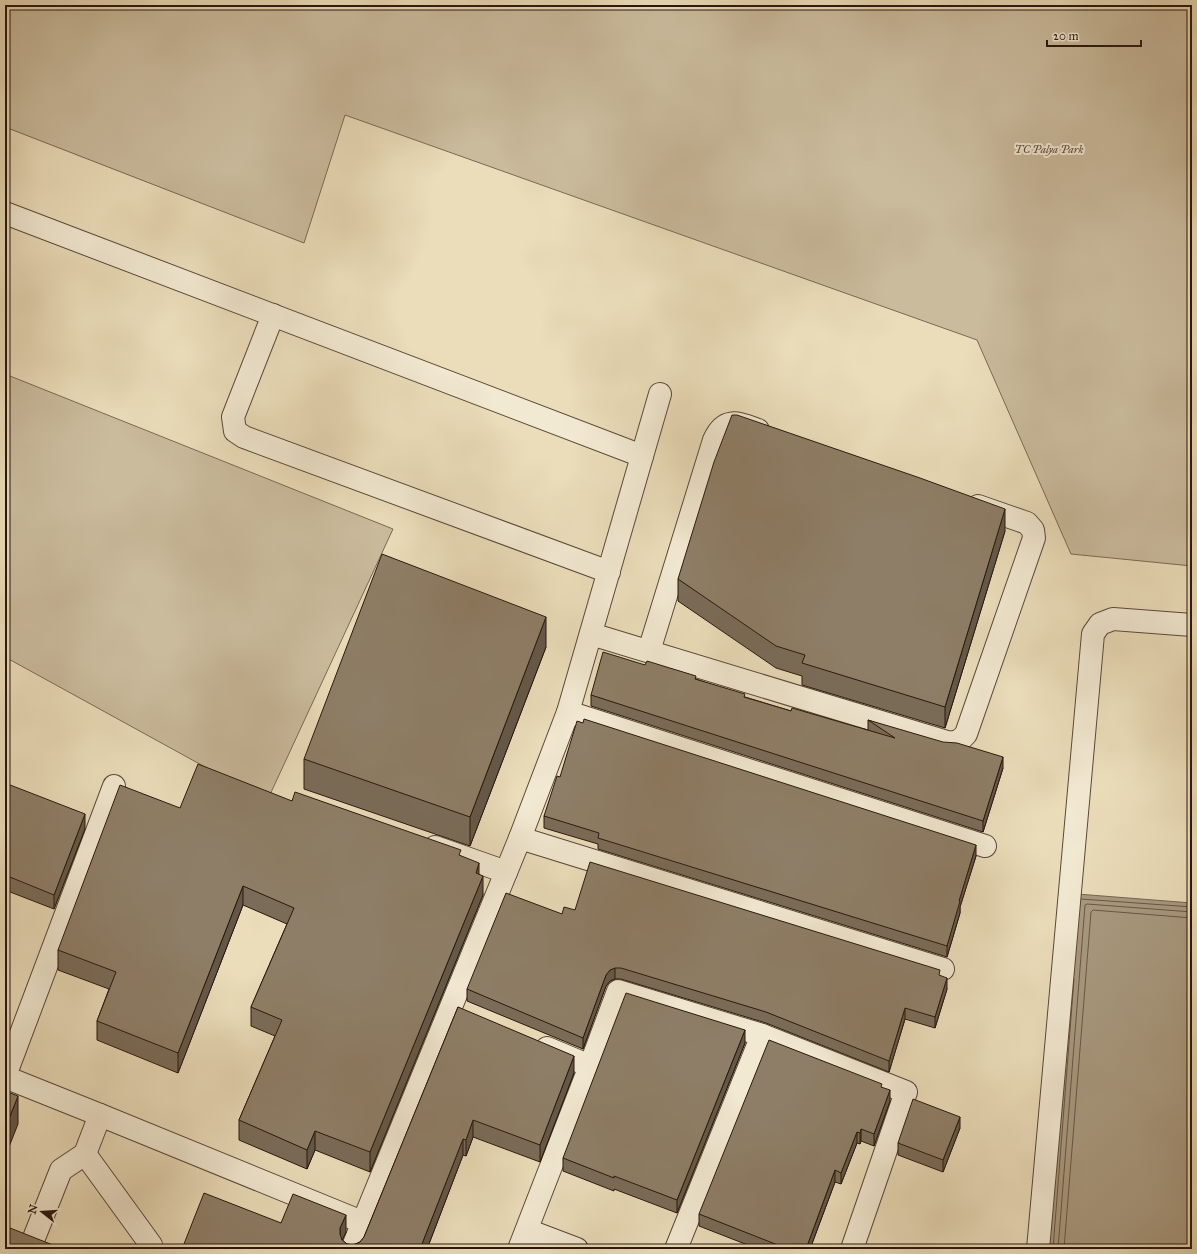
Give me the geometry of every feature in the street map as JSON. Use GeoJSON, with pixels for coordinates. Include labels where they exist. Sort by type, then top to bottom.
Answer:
{"type":"FeatureCollection","features":[{"type":"Feature","properties":{"kind":"street"},"geometry":{"type":"LineString","coordinates":[[5,213],[642,456]]}},
{"type":"Feature","properties":{"kind":"street"},"geometry":{"type":"LineString","coordinates":[[273,315],[233,417],[235,431],[244,437],[609,572]]}},
{"type":"Feature","properties":{"kind":"street"},"geometry":{"type":"LineString","coordinates":[[352,1249],[362,1222],[458,1010],[506,872],[568,712],[660,394]]}},
{"type":"Feature","properties":{"kind":"street"},"geometry":{"type":"LineString","coordinates":[[649,652],[714,440],[719,430],[728,424],[739,424],[776,436]]}},
{"type":"Feature","properties":{"kind":"street"},"geometry":{"type":"LineString","coordinates":[[591,634],[947,742],[954,743],[960,741],[966,734],[1034,538],[1033,530],[1027,523],[960,500]]}},
{"type":"Feature","properties":{"kind":"street"},"geometry":{"type":"LineString","coordinates":[[1038,1249],[1093,634],[1100,624],[1113,619],[1192,625]]}},
{"type":"Feature","properties":{"kind":"street"},"geometry":{"type":"LineString","coordinates":[[568,712],[985,846]]}},
{"type":"Feature","properties":{"kind":"street"},"geometry":{"type":"LineString","coordinates":[[114,786],[5,1077],[362,1222]]}},
{"type":"Feature","properties":{"kind":"street"},"geometry":{"type":"LineString","coordinates":[[520,838],[943,970]]}},
{"type":"Feature","properties":{"kind":"street"},"geometry":{"type":"LineString","coordinates":[[419,841],[506,872]]}},
{"type":"Feature","properties":{"kind":"street"},"geometry":{"type":"LineString","coordinates":[[577,1249],[523,1239],[618,991],[762,1035],[906,1092],[852,1249]]}},
{"type":"Feature","properties":{"kind":"street"},"geometry":{"type":"LineString","coordinates":[[676,1249],[762,1035]]}},
{"type":"Feature","properties":{"kind":"street"},"geometry":{"type":"LineString","coordinates":[[531,1041],[590,1066]]}},
{"type":"Feature","properties":{"kind":"street"},"geometry":{"type":"LineString","coordinates":[[30,1248],[61,1170],[85,1154],[100,1115]]}},
{"type":"Feature","properties":{"kind":"street"},"geometry":{"type":"LineString","coordinates":[[85,1154],[151,1245],[149,1249]]}},
{"type":"Feature","properties":{"kind":"green space","name":"TC Palya Park"},"geometry":{"type":"Polygon","coordinates":[[[5,5],[1192,5],[1192,566],[1071,554],[977,340],[345,115],[304,243],[5,127],[5,5]]]}},
{"type":"Feature","properties":{"kind":"green space"},"geometry":{"type":"Polygon","coordinates":[[[5,374],[393,529],[267,801],[5,657],[5,374]]]}},
{"type":"Feature","properties":{"kind":"water"},"geometry":{"type":"Polygon","coordinates":[[[1077,894],[1192,903],[1192,1249],[1049,1249],[1077,894]]]}},
{"type":"Feature","properties":{"kind":"building"},"geometry":{"type":"Polygon","coordinates":[[[732,415],[737,415],[920,478],[1005,509],[945,707],[802,663],[805,655],[776,646],[678,579],[714,462],[732,415]]]}},
{"type":"Feature","properties":{"kind":"building"},"geometry":{"type":"Polygon","coordinates":[[[382,554],[546,617],[470,817],[304,759],[382,554]]]}},
{"type":"Feature","properties":{"kind":"building"},"geometry":{"type":"Polygon","coordinates":[[[603,652],[645,665],[647,661],[696,676],[695,679],[745,694],[744,697],[791,711],[792,708],[895,738],[868,720],[943,742],[957,743],[1003,757],[983,821],[591,695],[603,652]]]}},
{"type":"Feature","properties":{"kind":"building"},"geometry":{"type":"Polygon","coordinates":[[[584,719],[976,845],[947,946],[598,838],[599,833],[544,816],[557,776],[560,777],[577,721],[583,723],[584,719]]]}},
{"type":"Feature","properties":{"kind":"building"},"geometry":{"type":"Polygon","coordinates":[[[198,764],[292,801],[295,792],[461,850],[459,855],[479,863],[476,873],[483,876],[370,1152],[315,1131],[307,1150],[239,1120],[282,1020],[251,1007],[294,908],[243,886],[178,1053],[97,1021],[116,972],[58,950],[120,785],[180,808],[198,764]]]}},
{"type":"Feature","properties":{"kind":"building"},"geometry":{"type":"Polygon","coordinates":[[[5,783],[85,814],[54,895],[5,875],[5,783]]]}},
{"type":"Feature","properties":{"kind":"building"},"geometry":{"type":"Polygon","coordinates":[[[590,862],[940,970],[939,975],[947,978],[935,1017],[905,1008],[889,1061],[766,1012],[621,968],[610,970],[606,975],[583,1038],[467,989],[506,893],[562,914],[564,907],[575,910],[590,862]]]}},
{"type":"Feature","properties":{"kind":"building"},"geometry":{"type":"Polygon","coordinates":[[[626,993],[745,1030],[677,1200],[563,1158],[626,993]]]}},
{"type":"Feature","properties":{"kind":"building"},"geometry":{"type":"Polygon","coordinates":[[[458,1007],[574,1056],[540,1145],[473,1120],[466,1140],[463,1139],[420,1249],[182,1249],[204,1193],[281,1223],[293,1194],[346,1215],[340,1228],[342,1240],[347,1244],[353,1245],[360,1242],[364,1237],[458,1007]]]}},
{"type":"Feature","properties":{"kind":"building"},"geometry":{"type":"Polygon","coordinates":[[[769,1040],[882,1084],[881,1087],[890,1090],[874,1134],[861,1129],[860,1133],[857,1132],[841,1173],[835,1170],[806,1249],[788,1249],[699,1214],[769,1040]]]}},
{"type":"Feature","properties":{"kind":"building"},"geometry":{"type":"Polygon","coordinates":[[[5,1091],[18,1096],[5,1129],[5,1091]]]}},
{"type":"Feature","properties":{"kind":"building"},"geometry":{"type":"Polygon","coordinates":[[[913,1099],[960,1117],[943,1160],[898,1143],[913,1099]]]}},
{"type":"Feature","properties":{"kind":"building"},"geometry":{"type":"Polygon","coordinates":[[[5,1226],[63,1249],[5,1249],[5,1226]]]}}]}
